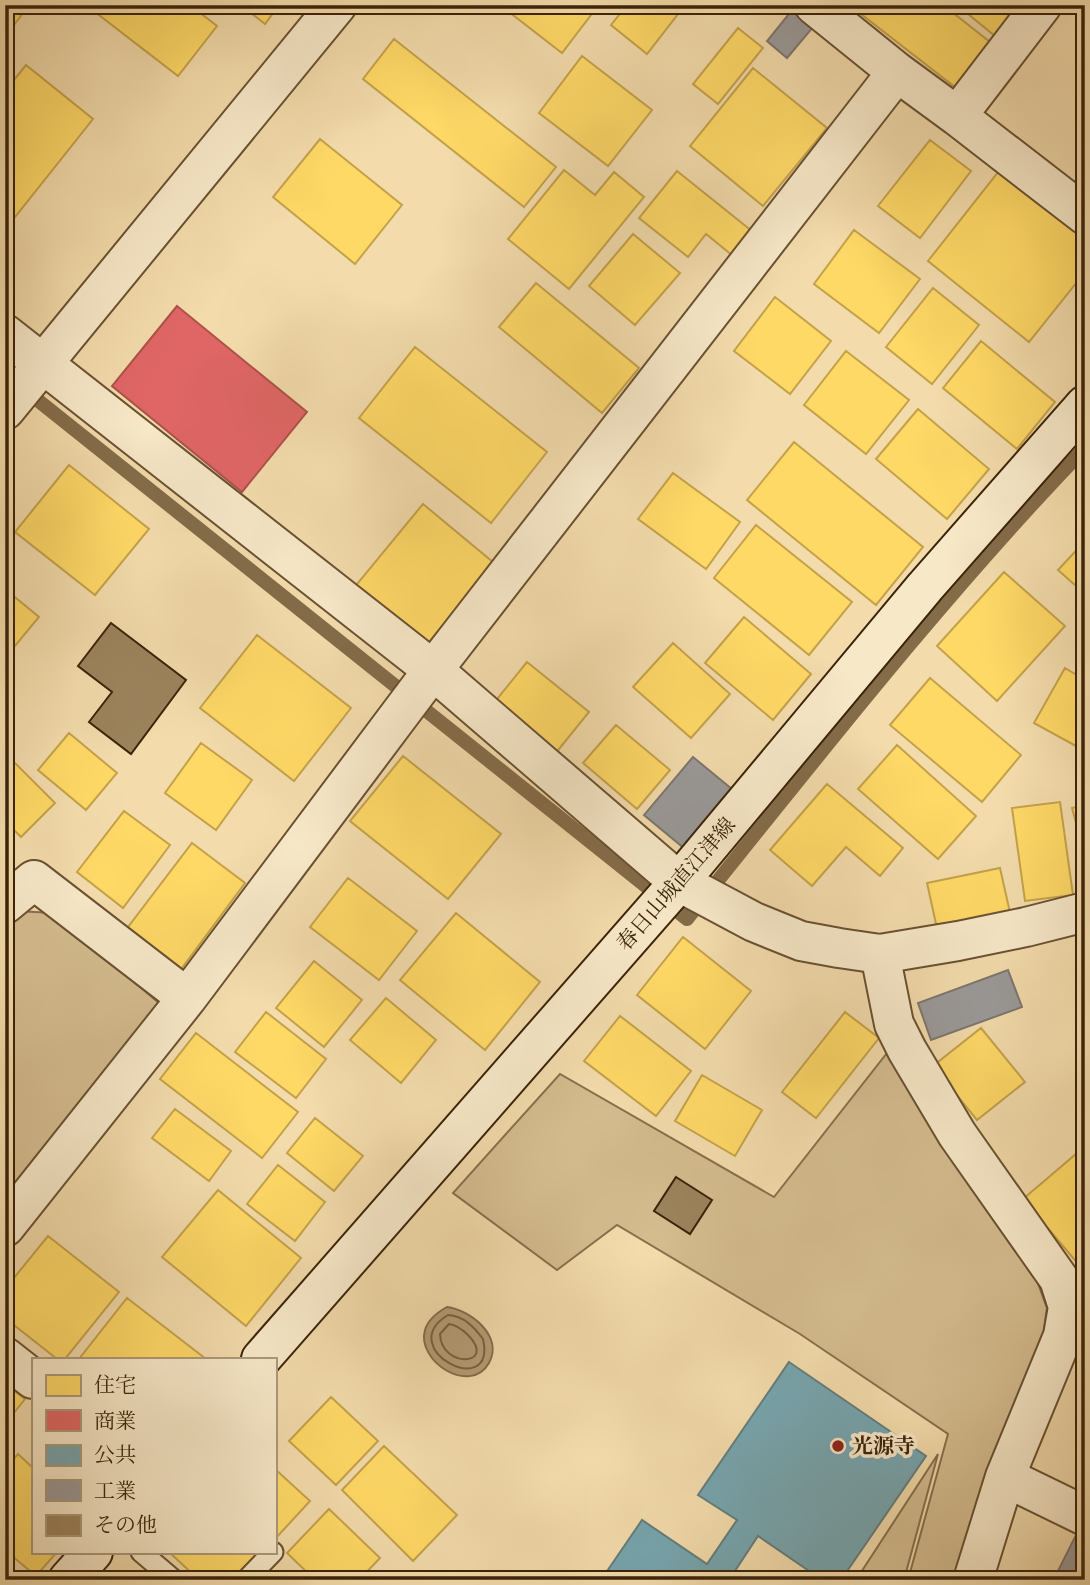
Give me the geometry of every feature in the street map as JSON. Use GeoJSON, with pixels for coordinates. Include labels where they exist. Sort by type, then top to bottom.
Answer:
{"type":"FeatureCollection","features":[{"type":"Feature","properties":{"kind":"street"},"geometry":{"type":"LineString","coordinates":[[5,410],[337,5]]}},
{"type":"Feature","properties":{"kind":"street"},"geometry":{"type":"LineString","coordinates":[[814,5],[897,72],[1085,215]]}},
{"type":"Feature","properties":{"kind":"street"},"geometry":{"type":"LineString","coordinates":[[957,116],[1042,5]]}},
{"type":"Feature","properties":{"kind":"street"},"geometry":{"type":"LineString","coordinates":[[5,1227],[187,998],[433,670],[897,72]]}},
{"type":"Feature","properties":{"kind":"street"},"geometry":{"type":"LineString","coordinates":[[5,334],[433,670],[679,882],[754,922],[801,940],[880,954],[1012,930],[1085,912]]}},
{"type":"Feature","properties":{"kind":"street","name":"春日山城直江津線"},"geometry":{"type":"LineString","coordinates":[[262,1358],[679,882],[925,587],[1085,405]]}},
{"type":"Feature","properties":{"kind":"street"},"geometry":{"type":"LineString","coordinates":[[5,904],[34,880],[187,998]]}},
{"type":"Feature","properties":{"kind":"street"},"geometry":{"type":"LineString","coordinates":[[880,954],[894,1024],[907,1050],[957,1134],[1059,1279],[1068,1307],[1063,1336],[1004,1477],[972,1580]]}},
{"type":"Feature","properties":{"kind":"street"},"geometry":{"type":"LineString","coordinates":[[5,1357],[32,1378]]}},
{"type":"Feature","properties":{"kind":"street"},"geometry":{"type":"LineString","coordinates":[[1004,1477],[1085,1516]]}},
{"type":"Feature","properties":{"kind":"street"},"geometry":{"type":"LineString","coordinates":[[68,1580],[91,1554]]}},
{"type":"Feature","properties":{"kind":"lane"},"geometry":{"type":"LineString","coordinates":[[143,1554],[174,1580]]}},
{"type":"Feature","properties":{"kind":"lane"},"geometry":{"type":"LineString","coordinates":[[246,1580],[271,1554]]}},
{"type":"Feature","properties":{"kind":"shaded area"},"geometry":{"type":"Polygon","coordinates":[[[17,911],[53,913],[159,1003],[5,1198],[5,922],[17,911]]]}},
{"type":"Feature","properties":{"kind":"shaded area"},"geometry":{"type":"Polygon","coordinates":[[[887,1053],[1036,1278],[1047,1308],[1043,1336],[958,1580],[908,1580],[948,1434],[800,1334],[617,1225],[557,1270],[453,1193],[560,1074],[774,1197],[887,1053]]]}},
{"type":"Feature","properties":{"kind":"shaded area"},"geometry":{"type":"Polygon","coordinates":[[[938,1454],[904,1580],[856,1580],[938,1454]]]}},
{"type":"Feature","properties":{"kind":"water"},"geometry":{"type":"Polygon","coordinates":[[[447,1307],[465,1313],[488,1334],[492,1353],[489,1363],[480,1372],[470,1376],[458,1375],[436,1363],[429,1353],[424,1342],[426,1326],[447,1307]]]}},
{"type":"Feature","properties":{"kind":"building: 住宅"},"geometry":{"type":"Polygon","coordinates":[[[5,5],[29,5],[11,29],[5,25],[5,5]]]}},
{"type":"Feature","properties":{"kind":"building: 住宅"},"geometry":{"type":"Polygon","coordinates":[[[86,5],[190,5],[217,26],[178,76],[86,5]]]}},
{"type":"Feature","properties":{"kind":"building: 住宅"},"geometry":{"type":"Polygon","coordinates":[[[241,5],[279,5],[265,24],[241,5]]]}},
{"type":"Feature","properties":{"kind":"building: 住宅"},"geometry":{"type":"Polygon","coordinates":[[[500,5],[586,5],[594,11],[562,53],[500,5]]]}},
{"type":"Feature","properties":{"kind":"building: 住宅"},"geometry":{"type":"Polygon","coordinates":[[[627,5],[685,5],[647,54],[611,25],[627,5]]]}},
{"type":"Feature","properties":{"kind":"building: 住宅"},"geometry":{"type":"Polygon","coordinates":[[[869,5],[943,5],[990,42],[955,87],[861,14],[869,5]]]}},
{"type":"Feature","properties":{"kind":"building: 住宅"},"geometry":{"type":"Polygon","coordinates":[[[957,5],[1020,5],[995,36],[957,5]]]}},
{"type":"Feature","properties":{"kind":"building: 住宅"},"geometry":{"type":"Polygon","coordinates":[[[738,28],[763,48],[718,104],[693,84],[738,28]]]}},
{"type":"Feature","properties":{"kind":"building: 住宅"},"geometry":{"type":"Polygon","coordinates":[[[394,39],[556,167],[524,207],[363,79],[394,39]]]}},
{"type":"Feature","properties":{"kind":"building: 住宅"},"geometry":{"type":"Polygon","coordinates":[[[582,56],[652,110],[608,166],[539,113],[582,56]]]}},
{"type":"Feature","properties":{"kind":"building: 住宅"},"geometry":{"type":"Polygon","coordinates":[[[26,65],[93,119],[15,217],[5,209],[5,91],[26,65]]]}},
{"type":"Feature","properties":{"kind":"building: 住宅"},"geometry":{"type":"Polygon","coordinates":[[[753,68],[827,128],[763,206],[690,146],[753,68]]]}},
{"type":"Feature","properties":{"kind":"building: 住宅"},"geometry":{"type":"Polygon","coordinates":[[[320,139],[402,205],[355,264],[273,197],[320,139]]]}},
{"type":"Feature","properties":{"kind":"building: 住宅"},"geometry":{"type":"Polygon","coordinates":[[[930,140],[971,171],[920,238],[878,206],[930,140]]]}},
{"type":"Feature","properties":{"kind":"building: 住宅"},"geometry":{"type":"Polygon","coordinates":[[[564,170],[595,195],[614,172],[644,197],[569,289],[508,239],[564,170]]]}},
{"type":"Feature","properties":{"kind":"building: 住宅"},"geometry":{"type":"Polygon","coordinates":[[[677,171],[753,232],[733,256],[706,234],[688,257],[639,218],[677,171]]]}},
{"type":"Feature","properties":{"kind":"building: 住宅"},"geometry":{"type":"Polygon","coordinates":[[[999,171],[1085,240],[1085,272],[1029,342],[928,261],[999,171]]]}},
{"type":"Feature","properties":{"kind":"building: 住宅"},"geometry":{"type":"Polygon","coordinates":[[[854,230],[920,279],[879,333],[814,284],[854,230]]]}},
{"type":"Feature","properties":{"kind":"building: 住宅"},"geometry":{"type":"Polygon","coordinates":[[[633,234],[680,273],[635,325],[589,286],[633,234]]]}},
{"type":"Feature","properties":{"kind":"building: 住宅"},"geometry":{"type":"Polygon","coordinates":[[[536,283],[639,368],[602,413],[499,327],[536,283]]]}},
{"type":"Feature","properties":{"kind":"building: 住宅"},"geometry":{"type":"Polygon","coordinates":[[[933,288],[979,325],[932,384],[886,347],[933,288]]]}},
{"type":"Feature","properties":{"kind":"building: 住宅"},"geometry":{"type":"Polygon","coordinates":[[[775,297],[831,341],[790,394],[734,351],[775,297]]]}},
{"type":"Feature","properties":{"kind":"building: 住宅"},"geometry":{"type":"Polygon","coordinates":[[[981,341],[1055,402],[1017,449],[943,388],[981,341]]]}},
{"type":"Feature","properties":{"kind":"building: 住宅"},"geometry":{"type":"Polygon","coordinates":[[[415,347],[547,452],[491,523],[359,418],[415,347]]]}},
{"type":"Feature","properties":{"kind":"building: 住宅"},"geometry":{"type":"Polygon","coordinates":[[[846,351],[909,400],[866,454],[804,405],[846,351]]]}},
{"type":"Feature","properties":{"kind":"building: 住宅"},"geometry":{"type":"Polygon","coordinates":[[[918,409],[989,469],[947,519],[876,459],[918,409]]]}},
{"type":"Feature","properties":{"kind":"building: 住宅"},"geometry":{"type":"Polygon","coordinates":[[[794,442],[923,547],[876,605],[747,500],[794,442]]]}},
{"type":"Feature","properties":{"kind":"building: 住宅"},"geometry":{"type":"Polygon","coordinates":[[[69,465],[149,529],[95,595],[15,532],[69,465]]]}},
{"type":"Feature","properties":{"kind":"building: 住宅"},"geometry":{"type":"Polygon","coordinates":[[[673,473],[740,522],[706,569],[638,519],[673,473]]]}},
{"type":"Feature","properties":{"kind":"building: 住宅"},"geometry":{"type":"Polygon","coordinates":[[[423,504],[494,563],[420,653],[348,595],[423,504]]]}},
{"type":"Feature","properties":{"kind":"building: 住宅"},"geometry":{"type":"Polygon","coordinates":[[[756,525],[852,602],[809,655],[714,578],[756,525]]]}},
{"type":"Feature","properties":{"kind":"building: 住宅"},"geometry":{"type":"Polygon","coordinates":[[[1085,541],[1085,594],[1058,570],[1085,541]]]}},
{"type":"Feature","properties":{"kind":"building: 住宅"},"geometry":{"type":"Polygon","coordinates":[[[1004,572],[1065,626],[997,701],[937,646],[1004,572]]]}},
{"type":"Feature","properties":{"kind":"building: 住宅"},"geometry":{"type":"Polygon","coordinates":[[[5,589],[39,617],[5,658],[5,589]]]}},
{"type":"Feature","properties":{"kind":"building: 住宅"},"geometry":{"type":"Polygon","coordinates":[[[744,617],[811,674],[773,720],[705,663],[744,617]]]}},
{"type":"Feature","properties":{"kind":"building: 住宅"},"geometry":{"type":"Polygon","coordinates":[[[257,635],[351,708],[294,781],[200,708],[257,635]]]}},
{"type":"Feature","properties":{"kind":"building: 住宅"},"geometry":{"type":"Polygon","coordinates":[[[673,643],[730,694],[691,738],[633,687],[673,643]]]}},
{"type":"Feature","properties":{"kind":"building: 住宅"},"geometry":{"type":"Polygon","coordinates":[[[527,662],[589,712],[555,754],[493,704],[527,662]]]}},
{"type":"Feature","properties":{"kind":"building: 住宅"},"geometry":{"type":"Polygon","coordinates":[[[1065,668],[1085,680],[1085,751],[1034,723],[1065,668]]]}},
{"type":"Feature","properties":{"kind":"building: 住宅"},"geometry":{"type":"Polygon","coordinates":[[[930,678],[1021,755],[982,802],[890,725],[930,678]]]}},
{"type":"Feature","properties":{"kind":"building: 住宅"},"geometry":{"type":"Polygon","coordinates":[[[616,725],[670,770],[637,809],[583,763],[616,725]]]}},
{"type":"Feature","properties":{"kind":"building: 住宅"},"geometry":{"type":"Polygon","coordinates":[[[69,733],[117,773],[86,810],[38,770],[69,733]]]}},
{"type":"Feature","properties":{"kind":"building: 住宅"},"geometry":{"type":"Polygon","coordinates":[[[201,743],[252,780],[216,830],[165,793],[201,743]]]}},
{"type":"Feature","properties":{"kind":"building: 住宅"},"geometry":{"type":"Polygon","coordinates":[[[897,745],[976,816],[938,859],[858,789],[897,745]]]}},
{"type":"Feature","properties":{"kind":"building: 住宅"},"geometry":{"type":"Polygon","coordinates":[[[5,753],[55,803],[21,837],[5,821],[5,753]]]}},
{"type":"Feature","properties":{"kind":"building: 住宅"},"geometry":{"type":"Polygon","coordinates":[[[403,756],[501,834],[448,899],[350,821],[403,756]]]}},
{"type":"Feature","properties":{"kind":"building: 住宅"},"geometry":{"type":"Polygon","coordinates":[[[827,784],[903,848],[880,876],[846,847],[812,886],[770,850],[827,784]]]}},
{"type":"Feature","properties":{"kind":"building: 住宅"},"geometry":{"type":"Polygon","coordinates":[[[1060,802],[1073,895],[1025,901],[1012,808],[1060,802]]]}},
{"type":"Feature","properties":{"kind":"building: 住宅"},"geometry":{"type":"Polygon","coordinates":[[[1085,805],[1085,856],[1072,808],[1085,805]]]}},
{"type":"Feature","properties":{"kind":"building: 住宅"},"geometry":{"type":"Polygon","coordinates":[[[124,811],[170,845],[123,908],[77,872],[124,811]]]}},
{"type":"Feature","properties":{"kind":"building: 住宅"},"geometry":{"type":"Polygon","coordinates":[[[192,843],[245,883],[179,972],[125,931],[192,843]]]}},
{"type":"Feature","properties":{"kind":"building: 住宅"},"geometry":{"type":"Polygon","coordinates":[[[1000,868],[1011,917],[938,933],[927,883],[1000,868]]]}},
{"type":"Feature","properties":{"kind":"building: 住宅"},"geometry":{"type":"Polygon","coordinates":[[[348,878],[417,931],[379,980],[310,927],[348,878]]]}},
{"type":"Feature","properties":{"kind":"building: 住宅"},"geometry":{"type":"Polygon","coordinates":[[[456,913],[540,982],[485,1050],[400,980],[456,913]]]}},
{"type":"Feature","properties":{"kind":"building: 住宅"},"geometry":{"type":"Polygon","coordinates":[[[683,937],[751,991],[705,1049],[637,995],[683,937]]]}},
{"type":"Feature","properties":{"kind":"building: 住宅"},"geometry":{"type":"Polygon","coordinates":[[[314,961],[362,1000],[324,1047],[276,1008],[314,961]]]}},
{"type":"Feature","properties":{"kind":"building: 住宅"},"geometry":{"type":"Polygon","coordinates":[[[386,998],[436,1040],[401,1083],[350,1040],[386,998]]]}},
{"type":"Feature","properties":{"kind":"building: 住宅"},"geometry":{"type":"Polygon","coordinates":[[[266,1012],[326,1059],[296,1098],[235,1052],[266,1012]]]}},
{"type":"Feature","properties":{"kind":"building: 住宅"},"geometry":{"type":"Polygon","coordinates":[[[845,1012],[879,1038],[816,1118],[782,1092],[845,1012]]]}},
{"type":"Feature","properties":{"kind":"building: 住宅"},"geometry":{"type":"Polygon","coordinates":[[[620,1016],[691,1071],[656,1116],[584,1061],[620,1016]]]}},
{"type":"Feature","properties":{"kind":"building: 住宅"},"geometry":{"type":"Polygon","coordinates":[[[981,1028],[1025,1082],[977,1120],[933,1066],[981,1028]]]}},
{"type":"Feature","properties":{"kind":"building: 住宅"},"geometry":{"type":"Polygon","coordinates":[[[196,1033],[298,1112],[262,1158],[160,1079],[196,1033]]]}},
{"type":"Feature","properties":{"kind":"building: 住宅"},"geometry":{"type":"Polygon","coordinates":[[[702,1075],[762,1110],[735,1156],[675,1121],[702,1075]]]}},
{"type":"Feature","properties":{"kind":"building: 住宅"},"geometry":{"type":"Polygon","coordinates":[[[175,1109],[231,1151],[209,1181],[152,1138],[175,1109]]]}},
{"type":"Feature","properties":{"kind":"building: 住宅"},"geometry":{"type":"Polygon","coordinates":[[[315,1118],[363,1156],[334,1191],[287,1153],[315,1118]]]}},
{"type":"Feature","properties":{"kind":"building: 住宅"},"geometry":{"type":"Polygon","coordinates":[[[1076,1154],[1085,1164],[1085,1272],[1023,1199],[1076,1154]]]}},
{"type":"Feature","properties":{"kind":"building: 住宅"},"geometry":{"type":"Polygon","coordinates":[[[278,1165],[325,1202],[295,1241],[247,1204],[278,1165]]]}},
{"type":"Feature","properties":{"kind":"building: 住宅"},"geometry":{"type":"Polygon","coordinates":[[[218,1190],[301,1258],[246,1326],[162,1257],[218,1190]]]}},
{"type":"Feature","properties":{"kind":"building: 住宅"},"geometry":{"type":"Polygon","coordinates":[[[48,1236],[119,1292],[66,1358],[56,1358],[5,1318],[5,1289],[48,1236]]]}},
{"type":"Feature","properties":{"kind":"building: 住宅"},"geometry":{"type":"Polygon","coordinates":[[[127,1298],[205,1358],[80,1358],[127,1298]]]}},
{"type":"Feature","properties":{"kind":"building: 住宅"},"geometry":{"type":"Polygon","coordinates":[[[5,1384],[25,1399],[5,1424],[5,1384]]]}},
{"type":"Feature","properties":{"kind":"building: 住宅"},"geometry":{"type":"Polygon","coordinates":[[[331,1397],[378,1441],[336,1485],[289,1441],[331,1397]]]}},
{"type":"Feature","properties":{"kind":"building: 住宅"},"geometry":{"type":"Polygon","coordinates":[[[384,1446],[457,1515],[413,1561],[342,1490],[384,1446]]]}},
{"type":"Feature","properties":{"kind":"building: 住宅"},"geometry":{"type":"Polygon","coordinates":[[[18,1454],[32,1467],[32,1554],[55,1554],[36,1576],[5,1550],[5,1469],[18,1454]]]}},
{"type":"Feature","properties":{"kind":"building: 住宅"},"geometry":{"type":"Polygon","coordinates":[[[276,1470],[310,1501],[276,1538],[276,1470]]]}},
{"type":"Feature","properties":{"kind":"building: 住宅"},"geometry":{"type":"Polygon","coordinates":[[[329,1509],[380,1558],[359,1580],[315,1580],[287,1553],[329,1509]]]}},
{"type":"Feature","properties":{"kind":"building: 住宅"},"geometry":{"type":"Polygon","coordinates":[[[171,1554],[261,1554],[237,1580],[199,1580],[171,1554]]]}},
{"type":"Feature","properties":{"kind":"building: 商業"},"geometry":{"type":"Polygon","coordinates":[[[177,306],[307,412],[242,492],[112,386],[177,306]]]}},
{"type":"Feature","properties":{"kind":"building: 公共"},"geometry":{"type":"Polygon","coordinates":[[[789,1362],[926,1456],[841,1580],[804,1580],[809,1571],[758,1536],[729,1580],[601,1580],[642,1520],[707,1564],[737,1520],[698,1495],[789,1362]]]}},
{"type":"Feature","properties":{"kind":"building: 工業"},"geometry":{"type":"Polygon","coordinates":[[[793,9],[814,26],[787,58],[767,41],[793,9]]]}},
{"type":"Feature","properties":{"kind":"building: 工業"},"geometry":{"type":"Polygon","coordinates":[[[693,757],[733,790],[685,849],[644,815],[693,757]]]}},
{"type":"Feature","properties":{"kind":"building: 工業"},"geometry":{"type":"Polygon","coordinates":[[[1008,970],[1022,1007],[931,1040],[918,1003],[1008,970]]]}},
{"type":"Feature","properties":{"kind":"building: 工業"},"geometry":{"type":"Polygon","coordinates":[[[1077,1533],[1085,1537],[1085,1580],[1066,1580],[1056,1575],[1077,1533]]]}},
{"type":"Feature","properties":{"kind":"building: その他"},"geometry":{"type":"Polygon","coordinates":[[[111,623],[186,680],[131,754],[89,722],[112,692],[78,666],[111,623]]]}},
{"type":"Feature","properties":{"kind":"building: その他"},"geometry":{"type":"Polygon","coordinates":[[[676,1177],[712,1200],[690,1234],[654,1211],[676,1177]]]}},
{"type":"Feature","properties":{"kind":"waterway"},"geometry":{"type":"LineString","coordinates":[[5,374],[687,919],[930,620],[1085,448]]}},
{"type":"Feature","properties":{"kind":"place","name":"光源寺"},"geometry":{"type":"Point","coordinates":[838,1446]}}]}
